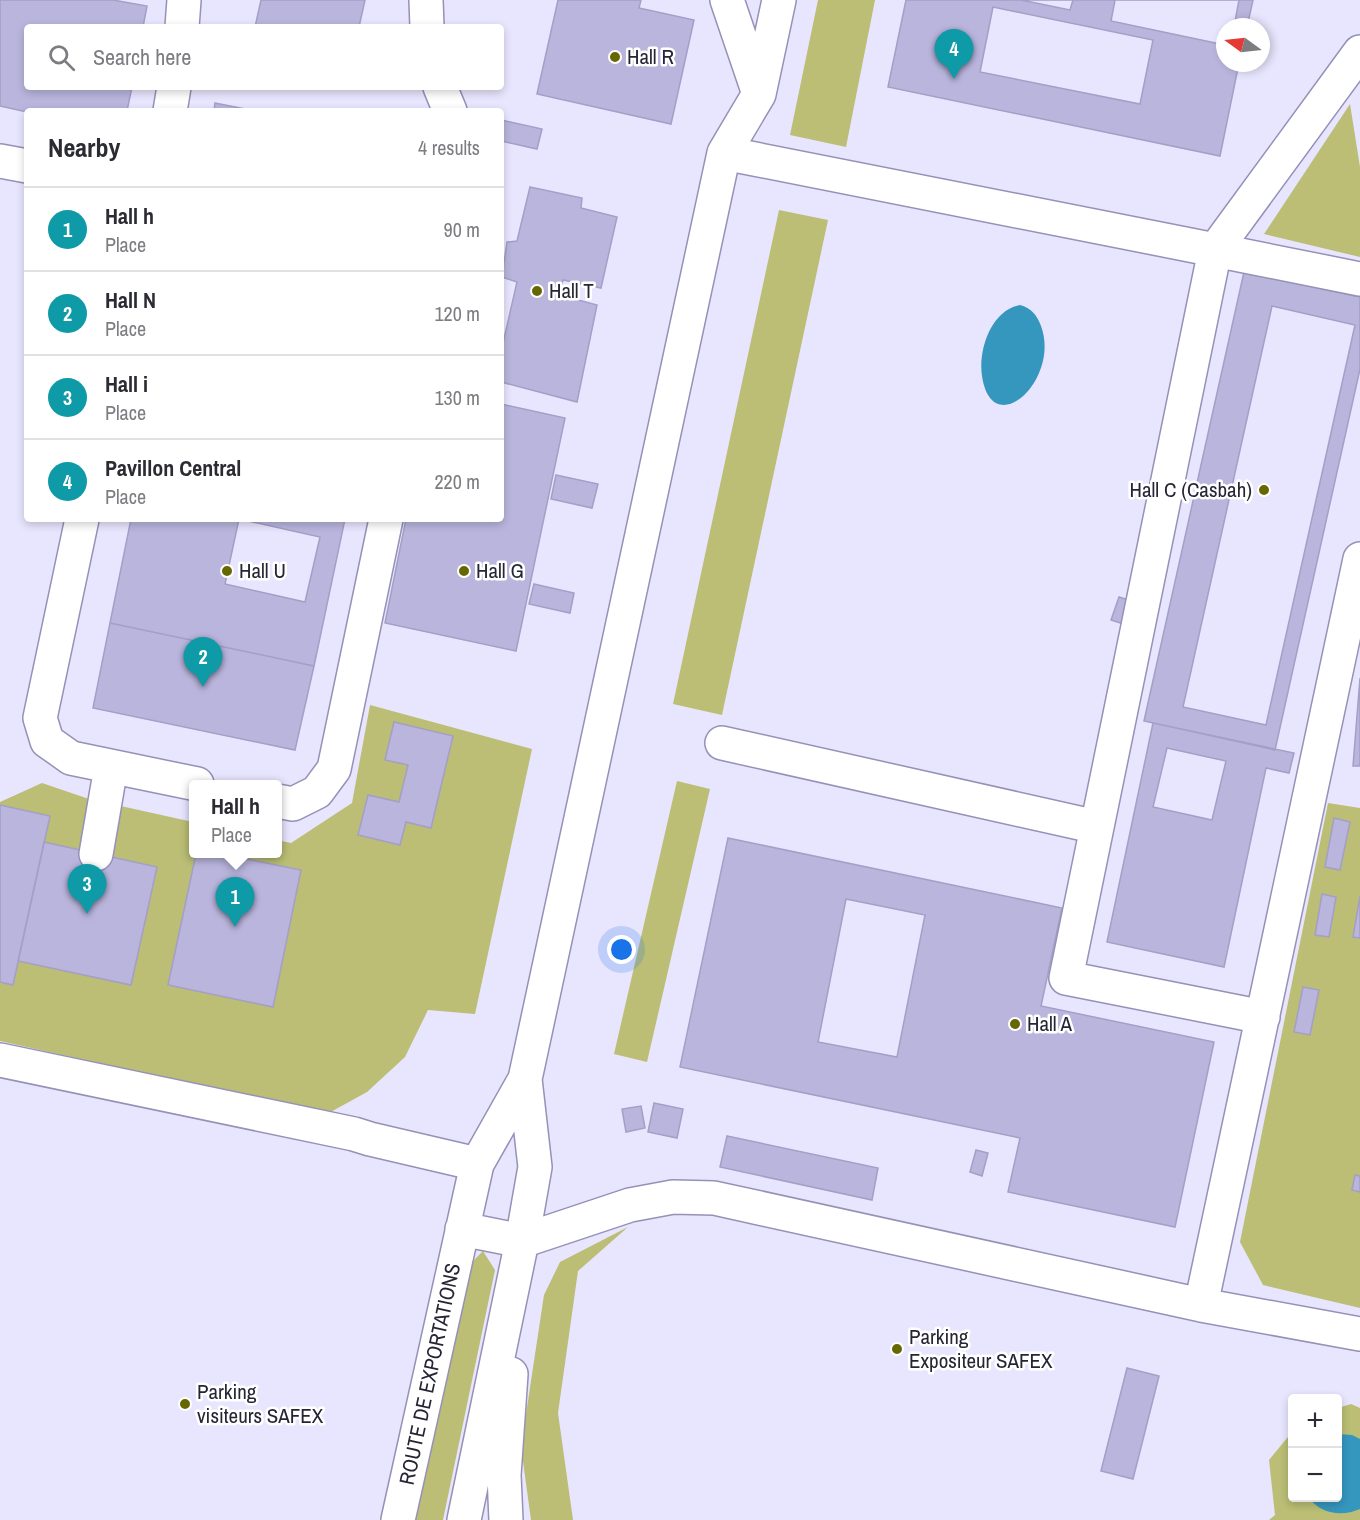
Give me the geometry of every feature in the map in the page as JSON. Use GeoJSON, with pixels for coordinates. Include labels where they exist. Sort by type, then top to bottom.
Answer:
{"type":"FeatureCollection","features":[{"type":"Feature","properties":{"kind":"street"},"geometry":{"type":"LineString","coordinates":[[182,24],[184,0]]}},
{"type":"Feature","properties":{"kind":"street"},"geometry":{"type":"LineString","coordinates":[[426,0],[427,24]]}},
{"type":"Feature","properties":{"kind":"street"},"geometry":{"type":"LineString","coordinates":[[727,0],[759,94]]}},
{"type":"Feature","properties":{"kind":"street","name":"ROUTE DE EXPORTATIONS"},"geometry":{"type":"LineString","coordinates":[[398,1520],[477,1164],[519,1110],[724,153],[759,94],[779,0]]}},
{"type":"Feature","properties":{"kind":"street"},"geometry":{"type":"LineString","coordinates":[[1263,1017],[1066,978],[1215,250],[1360,52]]}},
{"type":"Feature","properties":{"kind":"street"},"geometry":{"type":"LineString","coordinates":[[170,108],[174,90]]}},
{"type":"Feature","properties":{"kind":"street"},"geometry":{"type":"LineString","coordinates":[[441,90],[449,108]]}},
{"type":"Feature","properties":{"kind":"street"},"geometry":{"type":"LineString","coordinates":[[724,153],[1360,279]]}},
{"type":"Feature","properties":{"kind":"street"},"geometry":{"type":"LineString","coordinates":[[0,161],[24,165]]}},
{"type":"Feature","properties":{"kind":"street"},"geometry":{"type":"LineString","coordinates":[[81,522],[40,718],[47,741],[71,758],[189,782]]}},
{"type":"Feature","properties":{"kind":"street"},"geometry":{"type":"LineString","coordinates":[[282,802],[293,804],[317,792],[334,769],[385,522]]}},
{"type":"Feature","properties":{"kind":"street"},"geometry":{"type":"LineString","coordinates":[[1201,1305],[1360,559]]}},
{"type":"Feature","properties":{"kind":"street"},"geometry":{"type":"LineString","coordinates":[[722,743],[1097,827]]}},
{"type":"Feature","properties":{"kind":"street"},"geometry":{"type":"LineString","coordinates":[[96,854],[111,767]]}},
{"type":"Feature","properties":{"kind":"street"},"geometry":{"type":"LineString","coordinates":[[0,1060],[354,1134],[370,1140],[477,1164]]}},
{"type":"Feature","properties":{"kind":"street"},"geometry":{"type":"LineString","coordinates":[[464,1520],[522,1241],[534,1167],[519,1110]]}},
{"type":"Feature","properties":{"kind":"street"},"geometry":{"type":"LineString","coordinates":[[462,1229],[522,1241],[630,1205],[673,1197],[714,1198],[1201,1305],[1360,1334]]}},
{"type":"Feature","properties":{"kind":"street"},"geometry":{"type":"LineString","coordinates":[[506,1520],[505,1464],[522,1241]]}},
{"type":"Feature","properties":{"kind":"green space"},"geometry":{"type":"Polygon","coordinates":[[[818,0],[875,0],[846,147],[790,135],[818,0]]]}},
{"type":"Feature","properties":{"kind":"green space"},"geometry":{"type":"Polygon","coordinates":[[[1350,104],[1360,167],[1360,257],[1264,234],[1350,104]]]}},
{"type":"Feature","properties":{"kind":"green space"},"geometry":{"type":"Polygon","coordinates":[[[779,210],[828,220],[722,715],[673,704],[779,210]]]}},
{"type":"Feature","properties":{"kind":"green space"},"geometry":{"type":"Polygon","coordinates":[[[370,705],[532,749],[475,1014],[428,1010],[405,1057],[367,1092],[327,1114],[0,1041],[0,982],[13,985],[18,961],[131,985],[157,867],[44,842],[50,816],[0,805],[0,802],[42,783],[89,799],[189,821],[189,858],[282,858],[282,841],[291,843],[352,803],[370,705]]]}},
{"type":"Feature","properties":{"kind":"green space"},"geometry":{"type":"Polygon","coordinates":[[[677,781],[710,789],[647,1062],[614,1054],[677,781]]]}},
{"type":"Feature","properties":{"kind":"green space"},"geometry":{"type":"Polygon","coordinates":[[[1328,803],[1360,808],[1360,1308],[1263,1285],[1240,1242],[1328,803]]]}},
{"type":"Feature","properties":{"kind":"green space"},"geometry":{"type":"Polygon","coordinates":[[[628,1227],[578,1271],[558,1413],[573,1520],[531,1520],[521,1447],[544,1295],[560,1262],[628,1227]]]}},
{"type":"Feature","properties":{"kind":"green space"},"geometry":{"type":"Polygon","coordinates":[[[483,1251],[495,1270],[443,1520],[415,1520],[466,1268],[483,1251]]]}},
{"type":"Feature","properties":{"kind":"green space"},"geometry":{"type":"Polygon","coordinates":[[[1351,1404],[1360,1408],[1360,1520],[1269,1520],[1275,1515],[1269,1460],[1288,1437],[1288,1502],[1342,1502],[1342,1407],[1351,1404]]]}},
{"type":"Feature","properties":{"kind":"water"},"geometry":{"type":"Polygon","coordinates":[[[1020,305],[1033,312],[1041,326],[1045,346],[1042,366],[1034,383],[1023,396],[1010,404],[998,404],[988,395],[982,376],[982,355],[994,323],[1010,308],[1020,305]]]}},
{"type":"Feature","properties":{"kind":"water"},"geometry":{"type":"Polygon","coordinates":[[[1342,1434],[1352,1435],[1360,1439],[1360,1509],[1339,1513],[1326,1511],[1314,1503],[1342,1502],[1342,1434]]]}},
{"type":"Feature","properties":{"kind":"building"},"geometry":{"type":"Polygon","coordinates":[[[0,0],[113,0],[147,6],[144,24],[24,24],[24,90],[131,90],[128,108],[24,108],[24,111],[0,106],[0,0]]]}},
{"type":"Feature","properties":{"kind":"building"},"geometry":{"type":"Polygon","coordinates":[[[261,0],[365,0],[360,24],[256,24],[261,0]]]}},
{"type":"Feature","properties":{"kind":"building","name":"Hall R"},"geometry":{"type":"Polygon","coordinates":[[[558,0],[641,0],[639,8],[694,20],[671,124],[537,94],[558,0]]]}},
{"type":"Feature","properties":{"kind":"building"},"geometry":{"type":"Polygon","coordinates":[[[906,0],[1253,0],[1249,18],[1216,18],[1216,72],[1237,72],[1220,156],[888,87],[906,0]],[[993,7],[980,72],[1140,104],[1153,40],[993,7]]]}},
{"type":"Feature","properties":{"kind":"building"},"geometry":{"type":"Polygon","coordinates":[[[1021,0],[1073,0],[1070,10],[1021,0]]]}},
{"type":"Feature","properties":{"kind":"building"},"geometry":{"type":"Polygon","coordinates":[[[1115,0],[1239,0],[1236,18],[1216,18],[1216,43],[1111,21],[1115,0]]]}},
{"type":"Feature","properties":{"kind":"building"},"geometry":{"type":"Polygon","coordinates":[[[215,103],[240,108],[214,108],[215,103]]]}},
{"type":"Feature","properties":{"kind":"building"},"geometry":{"type":"Polygon","coordinates":[[[504,121],[542,129],[537,149],[504,142],[504,121]]]}},
{"type":"Feature","properties":{"kind":"building","name":"Hall T"},"geometry":{"type":"Polygon","coordinates":[[[530,187],[582,198],[581,208],[617,217],[601,288],[563,280],[559,295],[597,305],[577,402],[504,383],[504,339],[517,282],[504,278],[504,263],[507,242],[517,241],[530,187]]]}},
{"type":"Feature","properties":{"kind":"building","name":"Hall C (Casbah)"},"geometry":{"type":"Polygon","coordinates":[[[1244,272],[1360,297],[1360,369],[1275,750],[1144,721],[1244,272]]]}},
{"type":"Feature","properties":{"kind":"building"},"geometry":{"type":"Polygon","coordinates":[[[1272,306],[1355,325],[1266,725],[1183,707],[1272,306]]]}},
{"type":"Feature","properties":{"kind":"building","name":"Hall G"},"geometry":{"type":"Polygon","coordinates":[[[504,405],[565,418],[516,651],[385,623],[405,522],[504,522],[504,405]]]}},
{"type":"Feature","properties":{"kind":"building"},"geometry":{"type":"Polygon","coordinates":[[[556,475],[598,484],[592,508],[551,499],[556,475]]]}},
{"type":"Feature","properties":{"kind":"building","name":"Hall U"},"geometry":{"type":"Polygon","coordinates":[[[130,522],[344,522],[314,666],[110,623],[130,522]]]}},
{"type":"Feature","properties":{"kind":"building"},"geometry":{"type":"Polygon","coordinates":[[[238,522],[252,522],[320,537],[305,602],[225,584],[238,522]]]}},
{"type":"Feature","properties":{"kind":"building"},"geometry":{"type":"Polygon","coordinates":[[[534,584],[574,593],[570,613],[529,604],[534,584]]]}},
{"type":"Feature","properties":{"kind":"building"},"geometry":{"type":"Polygon","coordinates":[[[1119,597],[1135,602],[1127,625],[1111,620],[1119,597]]]}},
{"type":"Feature","properties":{"kind":"building"},"geometry":{"type":"Polygon","coordinates":[[[110,623],[314,666],[295,750],[93,708],[110,623]]]}},
{"type":"Feature","properties":{"kind":"building"},"geometry":{"type":"Polygon","coordinates":[[[1360,678],[1360,766],[1353,766],[1360,678]]]}},
{"type":"Feature","properties":{"kind":"building"},"geometry":{"type":"Polygon","coordinates":[[[394,722],[453,736],[431,828],[406,822],[400,845],[358,835],[368,795],[399,802],[408,765],[385,760],[394,722]]]}},
{"type":"Feature","properties":{"kind":"building"},"geometry":{"type":"Polygon","coordinates":[[[1153,723],[1294,753],[1289,773],[1266,768],[1224,967],[1107,942],[1153,723]],[[1167,748],[1153,807],[1212,820],[1226,761],[1167,748]]]}},
{"type":"Feature","properties":{"kind":"building"},"geometry":{"type":"Polygon","coordinates":[[[0,805],[50,816],[13,985],[0,982],[0,805]]]}},
{"type":"Feature","properties":{"kind":"building"},"geometry":{"type":"Polygon","coordinates":[[[1334,818],[1350,822],[1340,870],[1325,867],[1334,818]]]}},
{"type":"Feature","properties":{"kind":"building","name":"Hall A"},"geometry":{"type":"Polygon","coordinates":[[[728,838],[1062,908],[1041,1006],[1214,1042],[1175,1227],[1008,1192],[1020,1138],[680,1067],[728,838]],[[846,899],[818,1042],[897,1057],[925,915],[846,899]]]}},
{"type":"Feature","properties":{"kind":"building"},"geometry":{"type":"Polygon","coordinates":[[[44,842],[157,867],[131,985],[18,961],[44,842]]]}},
{"type":"Feature","properties":{"kind":"building"},"geometry":{"type":"Polygon","coordinates":[[[195,858],[241,858],[301,870],[273,1007],[168,985],[195,858]]]}},
{"type":"Feature","properties":{"kind":"building"},"geometry":{"type":"Polygon","coordinates":[[[1322,894],[1336,897],[1329,937],[1315,935],[1322,894]]]}},
{"type":"Feature","properties":{"kind":"building"},"geometry":{"type":"Polygon","coordinates":[[[1360,896],[1360,938],[1353,937],[1360,896]]]}},
{"type":"Feature","properties":{"kind":"building"},"geometry":{"type":"Polygon","coordinates":[[[1303,987],[1319,990],[1310,1035],[1294,1032],[1303,987]]]}},
{"type":"Feature","properties":{"kind":"building"},"geometry":{"type":"Polygon","coordinates":[[[654,1103],[683,1109],[677,1138],[648,1132],[654,1103]]]}},
{"type":"Feature","properties":{"kind":"building"},"geometry":{"type":"Polygon","coordinates":[[[641,1106],[645,1128],[626,1132],[622,1109],[641,1106]]]}},
{"type":"Feature","properties":{"kind":"building"},"geometry":{"type":"Polygon","coordinates":[[[727,1136],[878,1168],[872,1200],[720,1167],[727,1136]]]}},
{"type":"Feature","properties":{"kind":"building"},"geometry":{"type":"Polygon","coordinates":[[[976,1150],[988,1153],[982,1176],[970,1172],[976,1150]]]}},
{"type":"Feature","properties":{"kind":"building"},"geometry":{"type":"Polygon","coordinates":[[[1355,1175],[1360,1176],[1360,1192],[1352,1190],[1355,1175]]]}},
{"type":"Feature","properties":{"kind":"building"},"geometry":{"type":"Polygon","coordinates":[[[1127,1368],[1159,1376],[1133,1479],[1101,1471],[1127,1368]]]}},
{"type":"Feature","properties":{"kind":"place","name":"Hall R"},"geometry":{"type":"Point","coordinates":[615,57]}},
{"type":"Feature","properties":{"kind":"place","name":"Pavillon Central"},"geometry":{"type":"Point","coordinates":[954,79]}},
{"type":"Feature","properties":{"kind":"place","name":"Hall T"},"geometry":{"type":"Point","coordinates":[537,291]}},
{"type":"Feature","properties":{"kind":"place","name":"Hall C (Casbah)"},"geometry":{"type":"Point","coordinates":[1264,490]}},
{"type":"Feature","properties":{"kind":"place","name":"Hall U"},"geometry":{"type":"Point","coordinates":[227,571]}},
{"type":"Feature","properties":{"kind":"place","name":"Hall G"},"geometry":{"type":"Point","coordinates":[464,571]}},
{"type":"Feature","properties":{"kind":"place","name":"Hall N"},"geometry":{"type":"Point","coordinates":[203,687]}},
{"type":"Feature","properties":{"kind":"place","name":"Hall i"},"geometry":{"type":"Point","coordinates":[87,914]}},
{"type":"Feature","properties":{"kind":"place","name":"Hall h"},"geometry":{"type":"Point","coordinates":[235,927]}},
{"type":"Feature","properties":{"kind":"place","name":"Hall A"},"geometry":{"type":"Point","coordinates":[1015,1024]}},
{"type":"Feature","properties":{"kind":"place","name":"Parking Expositeur SAFEX"},"geometry":{"type":"Point","coordinates":[897,1349]}},
{"type":"Feature","properties":{"kind":"place","name":"Parking visiteurs SAFEX"},"geometry":{"type":"Point","coordinates":[185,1404]}}]}
